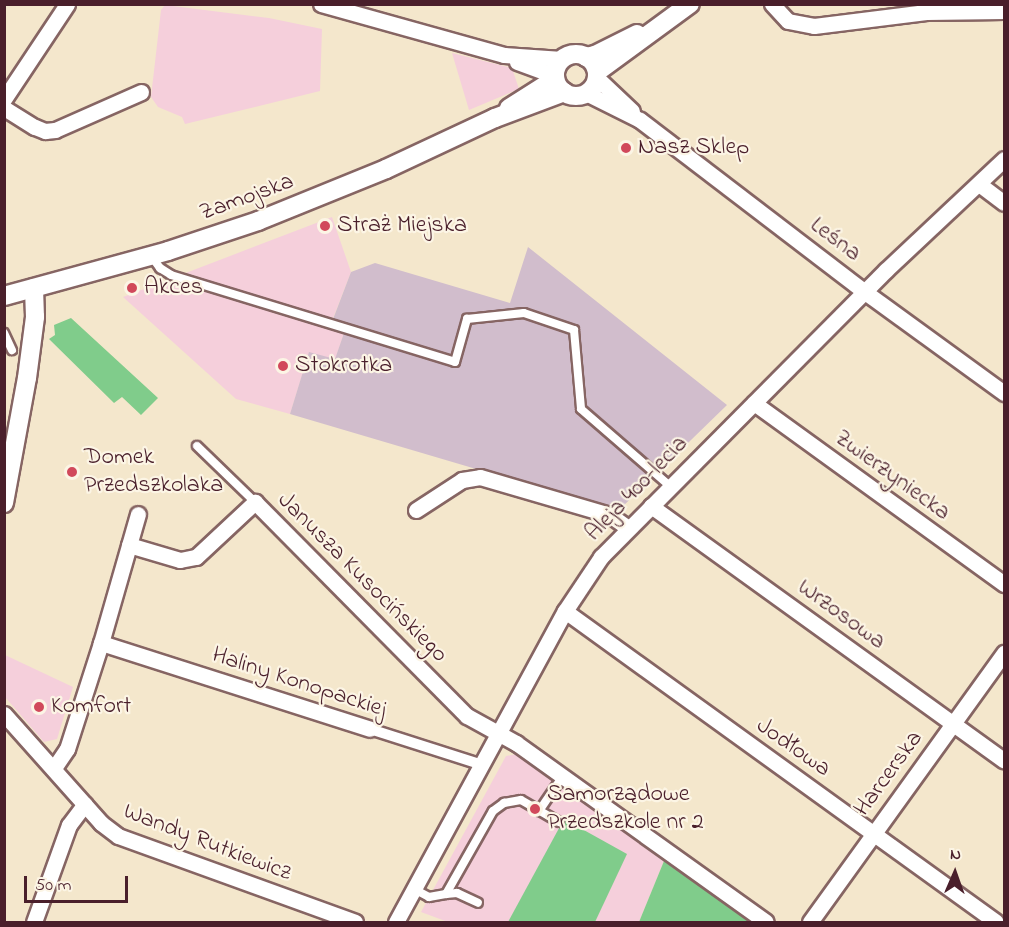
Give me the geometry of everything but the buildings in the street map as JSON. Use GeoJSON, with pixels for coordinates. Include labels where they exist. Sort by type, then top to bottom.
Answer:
{"type":"FeatureCollection","features":[{"type":"Feature","properties":{"kind":"street"},"geometry":{"type":"LineString","coordinates":[[4,99],[67,4]]}},
{"type":"Feature","properties":{"kind":"street"},"geometry":{"type":"LineString","coordinates":[[321,4],[504,55],[559,76],[572,95],[586,93],[594,85],[597,75],[594,65],[586,57]]}},
{"type":"Feature","properties":{"kind":"street"},"geometry":{"type":"LineString","coordinates":[[597,75],[658,25],[690,4]]}},
{"type":"Feature","properties":{"kind":"street"},"geometry":{"type":"LineString","coordinates":[[772,4],[788,21],[813,27],[926,12],[1005,11]]}},
{"type":"Feature","properties":{"kind":"street"},"geometry":{"type":"LineString","coordinates":[[559,76],[572,54],[586,57],[595,55],[658,25]]}},
{"type":"Feature","properties":{"kind":"street","name":"Leśna"},"geometry":{"type":"LineString","coordinates":[[597,75],[640,120],[865,292],[1005,393]]}},
{"type":"Feature","properties":{"kind":"street","name":"Zamojska"},"geometry":{"type":"LineString","coordinates":[[4,296],[151,256],[258,221],[335,190],[495,118],[525,95],[559,76]]}},
{"type":"Feature","properties":{"kind":"street"},"geometry":{"type":"LineString","coordinates":[[4,108],[35,127],[45,131],[55,130],[141,92]]}},
{"type":"Feature","properties":{"kind":"street","name":"Leśna"},"geometry":{"type":"LineString","coordinates":[[586,93],[640,120]]}},
{"type":"Feature","properties":{"kind":"street","name":"Aleja 400-lecia"},"geometry":{"type":"LineString","coordinates":[[396,922],[565,611],[601,557],[865,292],[1005,159]]}},
{"type":"Feature","properties":{"kind":"street"},"geometry":{"type":"LineString","coordinates":[[979,184],[1005,202]]}},
{"type":"Feature","properties":{"kind":"street"},"geometry":{"type":"LineString","coordinates":[[4,503],[28,368],[35,317],[34,288]]}},
{"type":"Feature","properties":{"kind":"street","name":"Zwierzyniecka"},"geometry":{"type":"LineString","coordinates":[[754,403],[1005,584]]}},
{"type":"Feature","properties":{"kind":"street"},"geometry":{"type":"LineString","coordinates":[[416,510],[462,480],[480,477],[610,515],[628,528]]}},
{"type":"Feature","properties":{"kind":"street"},"geometry":{"type":"LineString","coordinates":[[129,545],[180,561],[196,557],[255,502]]}},
{"type":"Feature","properties":{"kind":"street","name":"Janusza Kusocińskiego"},"geometry":{"type":"LineString","coordinates":[[255,502],[467,716],[500,734],[563,776],[766,922]]}},
{"type":"Feature","properties":{"kind":"street","name":"Wrzosowa"},"geometry":{"type":"LineString","coordinates":[[651,506],[1005,761]]}},
{"type":"Feature","properties":{"kind":"street"},"geometry":{"type":"LineString","coordinates":[[54,768],[67,749],[101,643],[138,514]]}},
{"type":"Feature","properties":{"kind":"street","name":"Jodłowa"},"geometry":{"type":"LineString","coordinates":[[565,611],[996,922]]}},
{"type":"Feature","properties":{"kind":"street","name":"Haliny Konopackiej"},"geometry":{"type":"LineString","coordinates":[[101,643],[483,765]]}},
{"type":"Feature","properties":{"kind":"street","name":"Harcerska"},"geometry":{"type":"LineString","coordinates":[[810,922],[952,723],[1005,653]]}},
{"type":"Feature","properties":{"kind":"street","name":"Wandy Rutkiewicz"},"geometry":{"type":"LineString","coordinates":[[4,714],[101,823],[125,840],[355,922]]}},
{"type":"Feature","properties":{"kind":"street"},"geometry":{"type":"LineString","coordinates":[[34,922],[65,833],[85,804]]}},
{"type":"Feature","properties":{"kind":"lane"},"geometry":{"type":"LineString","coordinates":[[151,256],[160,268],[171,274],[455,362],[467,319],[524,313],[574,330],[581,409],[670,486]]}},
{"type":"Feature","properties":{"kind":"lane"},"geometry":{"type":"LineString","coordinates":[[4,333],[12,350]]}},
{"type":"Feature","properties":{"kind":"lane","name":"Janusza Kusocińskiego"},"geometry":{"type":"LineString","coordinates":[[197,446],[255,502]]}},
{"type":"Feature","properties":{"kind":"lane"},"geometry":{"type":"LineString","coordinates":[[539,811],[563,776]]}},
{"type":"Feature","properties":{"kind":"lane"},"geometry":{"type":"LineString","coordinates":[[446,894],[493,811],[504,803],[521,800],[559,822]]}},
{"type":"Feature","properties":{"kind":"lane"},"geometry":{"type":"LineString","coordinates":[[414,889],[429,897],[457,893],[478,903]]}},
{"type":"Feature","properties":{"kind":"shaded area"},"geometry":{"type":"Polygon","coordinates":[[[165,5],[269,18],[322,29],[320,91],[185,124],[182,117],[158,107],[151,97],[161,10],[165,5]]]}},
{"type":"Feature","properties":{"kind":"shaded area"},"geometry":{"type":"Polygon","coordinates":[[[452,53],[512,68],[519,89],[469,110],[452,53]]]}},
{"type":"Feature","properties":{"kind":"shaded area"},"geometry":{"type":"Polygon","coordinates":[[[332,217],[351,272],[330,326],[344,333],[335,360],[309,353],[290,414],[236,399],[123,297],[332,217]]]}},
{"type":"Feature","properties":{"kind":"shaded area"},"geometry":{"type":"Polygon","coordinates":[[[528,247],[727,405],[618,511],[290,414],[309,352],[335,359],[344,333],[330,327],[351,272],[375,263],[510,303],[528,247]]]}},
{"type":"Feature","properties":{"kind":"shaded area"},"geometry":{"type":"Polygon","coordinates":[[[5,655],[73,687],[57,739],[44,742],[5,697],[5,655]]]}},
{"type":"Feature","properties":{"kind":"shaded area","name":"Samorządowe Przedszkole nr 2"},"geometry":{"type":"Polygon","coordinates":[[[517,754],[664,861],[639,922],[448,922],[421,912],[506,756],[517,754]]]}},
{"type":"Feature","properties":{"kind":"green space"},"geometry":{"type":"Polygon","coordinates":[[[71,318],[158,398],[141,415],[122,397],[114,403],[49,339],[55,335],[54,325],[71,318]]]}},
{"type":"Feature","properties":{"kind":"green space"},"geometry":{"type":"Polygon","coordinates":[[[564,819],[627,854],[595,922],[508,922],[564,819]]]}},
{"type":"Feature","properties":{"kind":"green space"},"geometry":{"type":"Polygon","coordinates":[[[664,861],[750,922],[639,922],[664,861]]]}},
{"type":"Feature","properties":{"kind":"place","name":"Nasz Sklep"},"geometry":{"type":"Point","coordinates":[626,148]}},
{"type":"Feature","properties":{"kind":"place","name":"Straż Miejska"},"geometry":{"type":"Point","coordinates":[325,226]}},
{"type":"Feature","properties":{"kind":"place","name":"Akces"},"geometry":{"type":"Point","coordinates":[132,288]}},
{"type":"Feature","properties":{"kind":"place","name":"Stokrotka"},"geometry":{"type":"Point","coordinates":[283,366]}},
{"type":"Feature","properties":{"kind":"place","name":"Domek Przedszkolaka"},"geometry":{"type":"Point","coordinates":[72,472]}},
{"type":"Feature","properties":{"kind":"place","name":"Komfort"},"geometry":{"type":"Point","coordinates":[39,707]}},
{"type":"Feature","properties":{"kind":"place","name":"Samorządowe Przedszkole nr 2"},"geometry":{"type":"Point","coordinates":[535,809]}}]}
